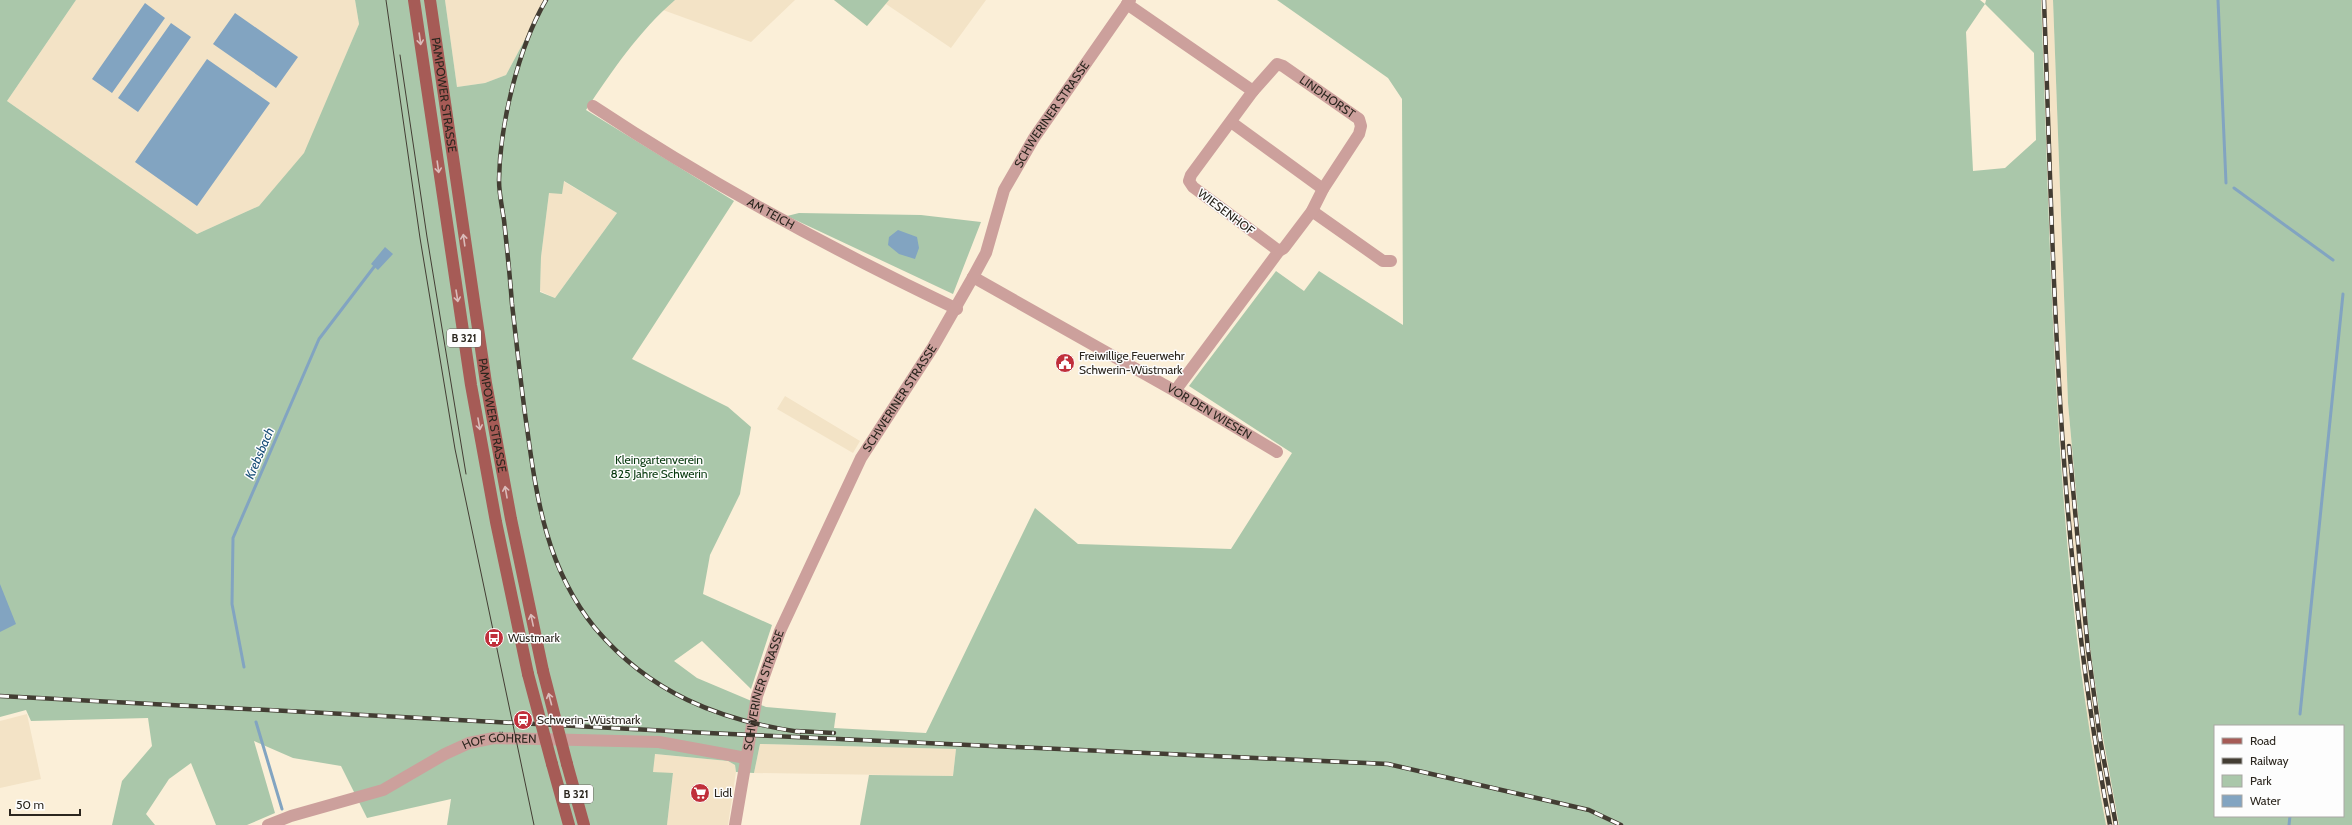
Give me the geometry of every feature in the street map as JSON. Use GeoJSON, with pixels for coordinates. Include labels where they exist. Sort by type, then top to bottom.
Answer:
{"type":"FeatureCollection","features":[{"type":"Feature","properties":{"kind":"main road","name":"PAMPOWER STRASSE"},"geometry":{"type":"LineString","coordinates":[[414,0],[471,385],[496,522],[528,674],[569,825]]}},
{"type":"Feature","properties":{"kind":"main road","name":"PAMPOWER STRASSE"},"geometry":{"type":"LineString","coordinates":[[430,0],[486,383],[511,519],[543,672],[584,825]]}},
{"type":"Feature","properties":{"kind":"street"},"geometry":{"type":"LineString","coordinates":[[1128,2],[1253,91]]}},
{"type":"Feature","properties":{"kind":"street","name":"SCHWERINER STRASSE"},"geometry":{"type":"LineString","coordinates":[[735,825],[757,696],[780,631],[861,458],[957,309],[986,253],[1004,190],[1034,138],[1128,2]]}},
{"type":"Feature","properties":{"kind":"street","name":"LINDHORST"},"geometry":{"type":"LineString","coordinates":[[1253,91],[1272,67],[1277,64],[1283,66],[1359,119],[1361,126],[1358,134],[1323,189],[1312,211],[1284,248],[1279,251]]}},
{"type":"Feature","properties":{"kind":"street","name":"WIESENHOF"},"geometry":{"type":"LineString","coordinates":[[1253,91],[1189,181],[1193,187],[1279,251]]}},
{"type":"Feature","properties":{"kind":"street","name":"AM TEICH"},"geometry":{"type":"LineString","coordinates":[[593,106],[653,146],[754,205],[877,271],[957,309]]}},
{"type":"Feature","properties":{"kind":"street"},"geometry":{"type":"LineString","coordinates":[[1231,122],[1323,189]]}},
{"type":"Feature","properties":{"kind":"street"},"geometry":{"type":"LineString","coordinates":[[1312,211],[1383,261],[1391,261]]}},
{"type":"Feature","properties":{"kind":"street"},"geometry":{"type":"LineString","coordinates":[[1175,391],[1279,251]]}},
{"type":"Feature","properties":{"kind":"street","name":"VOR DEN WIESEN"},"geometry":{"type":"LineString","coordinates":[[973,278],[1175,391],[1277,452]]}},
{"type":"Feature","properties":{"kind":"street","name":"HOF GÖHREN"},"geometry":{"type":"LineString","coordinates":[[268,825],[291,816],[383,790],[445,754],[469,743],[494,738],[659,742],[746,758]]}},
{"type":"Feature","properties":{"kind":"shaded area"},"geometry":{"type":"Polygon","coordinates":[[[76,0],[355,0],[359,24],[305,153],[259,206],[197,234],[7,101],[76,0]]]}},
{"type":"Feature","properties":{"kind":"shaded area"},"geometry":{"type":"Polygon","coordinates":[[[445,0],[546,0],[506,75],[485,83],[457,87],[445,0]]]}},
{"type":"Feature","properties":{"kind":"shaded area"},"geometry":{"type":"Polygon","coordinates":[[[651,0],[795,0],[751,42],[663,10],[651,0]]]}},
{"type":"Feature","properties":{"kind":"shaded area"},"geometry":{"type":"Polygon","coordinates":[[[834,0],[986,0],[951,48],[886,4],[867,26],[834,0]]]}},
{"type":"Feature","properties":{"kind":"shaded area"},"geometry":{"type":"Polygon","coordinates":[[[2041,0],[2053,0],[2068,403],[2090,647],[2102,732],[2119,825],[2106,825],[2089,734],[2066,521],[2057,403],[2041,0]]]}},
{"type":"Feature","properties":{"kind":"shaded area"},"geometry":{"type":"Polygon","coordinates":[[[563,181],[617,213],[555,298],[540,291],[541,257],[549,193],[563,181]]]}},
{"type":"Feature","properties":{"kind":"shaded area"},"geometry":{"type":"Polygon","coordinates":[[[785,396],[860,441],[853,453],[777,409],[785,396]]]}},
{"type":"Feature","properties":{"kind":"shaded area"},"geometry":{"type":"Polygon","coordinates":[[[27,714],[41,779],[0,788],[0,721],[27,714]]]}},
{"type":"Feature","properties":{"kind":"shaded area"},"geometry":{"type":"Polygon","coordinates":[[[760,744],[956,749],[953,776],[754,773],[760,744]]]}},
{"type":"Feature","properties":{"kind":"shaded area"},"geometry":{"type":"Polygon","coordinates":[[[654,754],[728,761],[735,765],[736,772],[728,825],[667,825],[673,774],[653,772],[654,754]]]}},
{"type":"Feature","properties":{"kind":"green space","name":"Kleingartenverein 825 Jahre Schwerin"},"geometry":{"type":"Polygon","coordinates":[[[0,0],[76,0],[7,101],[197,234],[259,206],[304,153],[359,24],[355,0],[445,0],[457,87],[485,83],[506,75],[546,0],[675,0],[638,38],[616,66],[586,110],[734,201],[632,359],[728,407],[751,427],[740,494],[710,555],[703,594],[772,625],[751,689],[702,641],[674,661],[697,678],[766,707],[836,713],[834,728],[926,733],[1035,508],[1078,544],[1231,549],[1292,453],[1189,386],[1276,271],[1304,291],[1319,271],[1403,325],[1402,99],[1388,78],[1277,0],[1980,0],[1985,4],[1986,0],[2041,0],[2052,310],[2065,517],[2075,620],[2088,723],[2106,825],[860,825],[869,775],[953,776],[956,749],[760,744],[754,773],[736,772],[735,765],[728,761],[655,754],[653,772],[673,773],[667,825],[447,825],[451,799],[367,818],[341,766],[293,758],[254,741],[275,813],[247,825],[216,825],[191,763],[169,779],[146,814],[155,825],[112,825],[122,781],[152,746],[148,718],[31,721],[26,710],[0,717],[0,0]],[[1985,4],[1966,32],[1973,171],[2005,168],[2036,140],[2034,53],[1985,4]],[[564,181],[562,194],[549,193],[541,257],[540,292],[555,298],[617,213],[564,181]]]}},
{"type":"Feature","properties":{"kind":"green space"},"geometry":{"type":"Polygon","coordinates":[[[834,0],[889,0],[867,26],[834,0]]]}},
{"type":"Feature","properties":{"kind":"green space"},"geometry":{"type":"Polygon","coordinates":[[[2053,0],[2352,0],[2352,825],[2119,825],[2102,732],[2090,647],[2068,403],[2053,0]]]}},
{"type":"Feature","properties":{"kind":"green space"},"geometry":{"type":"Polygon","coordinates":[[[799,213],[921,215],[981,222],[953,294],[787,216],[799,213]]]}},
{"type":"Feature","properties":{"kind":"water"},"geometry":{"type":"Polygon","coordinates":[[[145,3],[165,18],[112,93],[92,79],[145,3]]]}},
{"type":"Feature","properties":{"kind":"water"},"geometry":{"type":"Polygon","coordinates":[[[235,13],[298,57],[276,88],[213,44],[235,13]]]}},
{"type":"Feature","properties":{"kind":"water"},"geometry":{"type":"Polygon","coordinates":[[[171,23],[191,37],[138,112],[118,98],[171,23]]]}},
{"type":"Feature","properties":{"kind":"water"},"geometry":{"type":"Polygon","coordinates":[[[207,59],[270,103],[197,206],[135,162],[207,59]]]}},
{"type":"Feature","properties":{"kind":"water"},"geometry":{"type":"Polygon","coordinates":[[[898,230],[917,237],[919,248],[915,259],[899,254],[888,245],[889,237],[898,230]]]}},
{"type":"Feature","properties":{"kind":"water"},"geometry":{"type":"Polygon","coordinates":[[[385,247],[393,254],[378,270],[371,264],[385,247]]]}},
{"type":"Feature","properties":{"kind":"water"},"geometry":{"type":"Polygon","coordinates":[[[0,584],[16,624],[0,632],[0,584]]]}},
{"type":"Feature","properties":{"kind":"waterway"},"geometry":{"type":"LineString","coordinates":[[2218,0],[2226,183]]}},
{"type":"Feature","properties":{"kind":"waterway"},"geometry":{"type":"LineString","coordinates":[[2234,188],[2333,260]]}},
{"type":"Feature","properties":{"kind":"waterway","name":"Krebsbach"},"geometry":{"type":"LineString","coordinates":[[244,667],[232,604],[233,538],[319,339],[374,267]]}},
{"type":"Feature","properties":{"kind":"waterway"},"geometry":{"type":"LineString","coordinates":[[2300,714],[2343,294]]}},
{"type":"Feature","properties":{"kind":"waterway","name":"Krebsbach"},"geometry":{"type":"LineString","coordinates":[[256,722],[282,809]]}},
{"type":"Feature","properties":{"kind":"waterway"},"geometry":{"type":"LineString","coordinates":[[2289,825],[2290,817]]}},
{"type":"Feature","properties":{"kind":"tram line"},"geometry":{"type":"LineString","coordinates":[[386,0],[420,238],[455,449],[534,825]]}},
{"type":"Feature","properties":{"kind":"tram line"},"geometry":{"type":"LineString","coordinates":[[400,55],[427,237],[466,474]]}},
{"type":"Feature","properties":{"kind":"railway"},"geometry":{"type":"LineString","coordinates":[[546,0],[527,40],[512,87],[503,135],[499,180],[519,366],[531,455],[540,508],[555,558],[579,605],[595,628],[616,651],[639,670],[662,686],[687,700],[714,711],[741,720],[800,732]]}},
{"type":"Feature","properties":{"kind":"railway"},"geometry":{"type":"LineString","coordinates":[[2044,0],[2055,311],[2068,518],[2092,723],[2110,825]]}},
{"type":"Feature","properties":{"kind":"railway"},"geometry":{"type":"LineString","coordinates":[[2069,446],[2088,650],[2100,739],[2116,825]]}},
{"type":"Feature","properties":{"kind":"railway"},"geometry":{"type":"LineString","coordinates":[[0,696],[708,733],[1388,764],[1589,810],[1621,825]]}},
{"type":"Feature","properties":{"kind":"railway"},"geometry":{"type":"LineString","coordinates":[[796,731],[834,733]]}},
{"type":"Feature","properties":{"kind":"place","name":"Freiwillige Feuerwehr Schwerin-Wüstmark"},"geometry":{"type":"Point","coordinates":[1065,363]}},
{"type":"Feature","properties":{"kind":"place","name":"Wüstmark"},"geometry":{"type":"Point","coordinates":[494,638]}},
{"type":"Feature","properties":{"kind":"place","name":"Schwerin-Wüstmark"},"geometry":{"type":"Point","coordinates":[523,720]}},
{"type":"Feature","properties":{"kind":"place","name":"Lidl"},"geometry":{"type":"Point","coordinates":[700,793]}}]}
